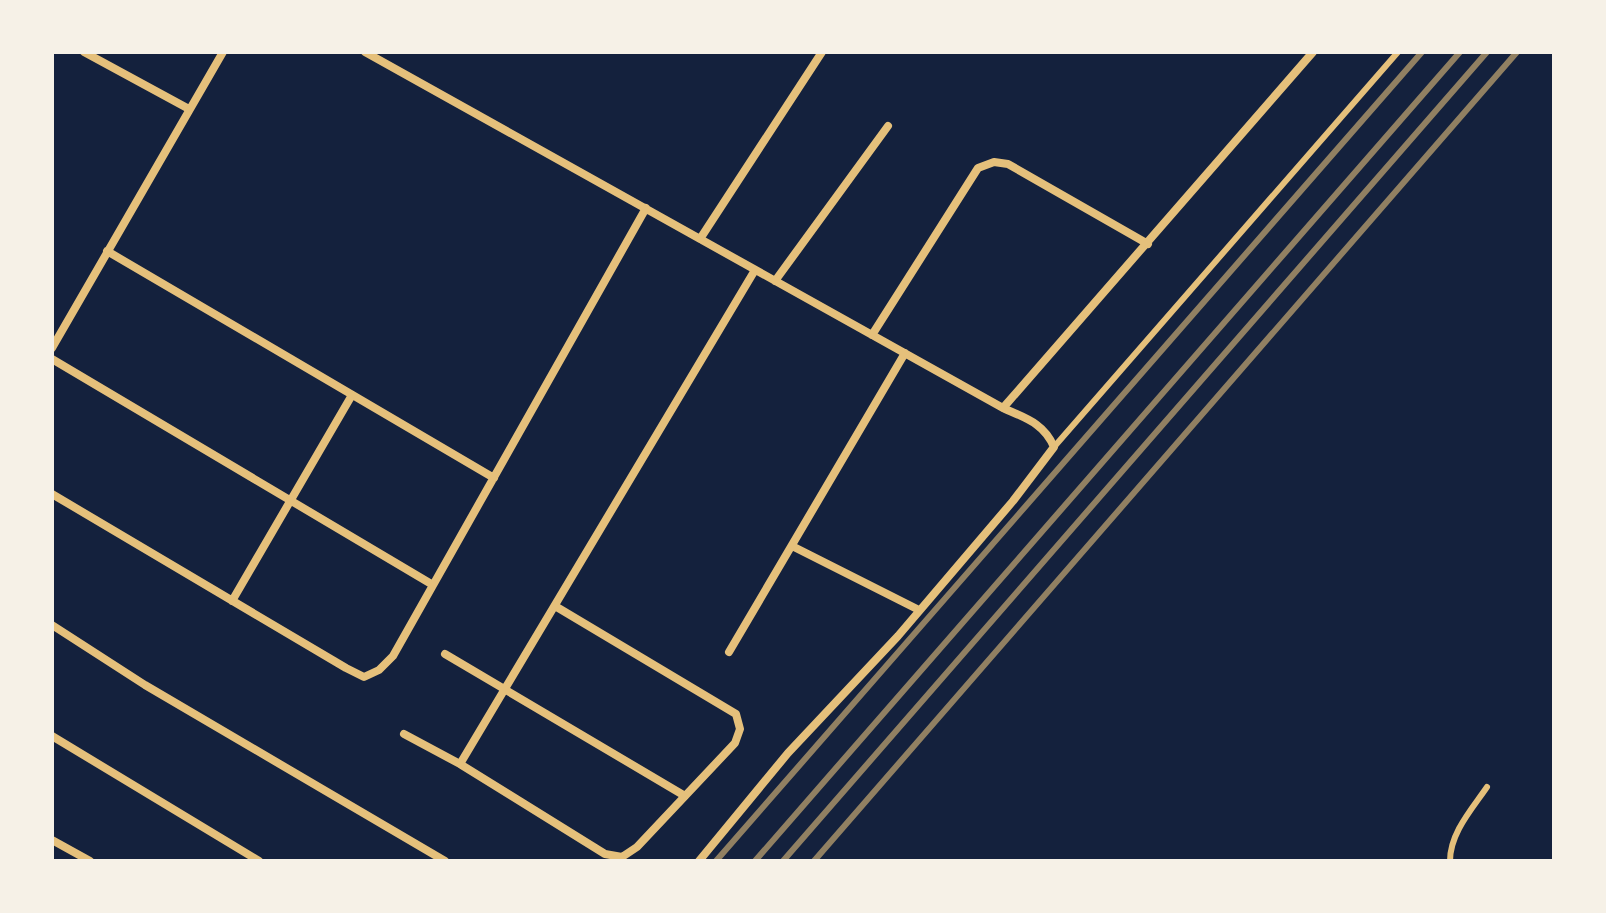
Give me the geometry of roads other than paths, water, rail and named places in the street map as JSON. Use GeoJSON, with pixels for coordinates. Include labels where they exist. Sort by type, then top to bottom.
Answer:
{"type":"FeatureCollection","features":[{"type":"Feature","properties":{"kind":"street"},"geometry":{"type":"LineString","coordinates":[[84,52],[189,109]]}},
{"type":"Feature","properties":{"kind":"street"},"geometry":{"type":"LineString","coordinates":[[52,348],[223,52]]}},
{"type":"Feature","properties":{"kind":"street"},"geometry":{"type":"LineString","coordinates":[[365,52],[1003,408],[1039,424],[1049,434],[1054,447],[1013,501],[919,610],[788,753],[699,861]]}},
{"type":"Feature","properties":{"kind":"street"},"geometry":{"type":"LineString","coordinates":[[700,239],[822,52]]}},
{"type":"Feature","properties":{"kind":"street"},"geometry":{"type":"LineString","coordinates":[[1003,408],[1313,52]]}},
{"type":"Feature","properties":{"kind":"street"},"geometry":{"type":"LineString","coordinates":[[775,281],[888,126]]}},
{"type":"Feature","properties":{"kind":"street"},"geometry":{"type":"LineString","coordinates":[[872,335],[978,168],[994,162],[1008,164],[1148,244]]}},
{"type":"Feature","properties":{"kind":"street"},"geometry":{"type":"LineString","coordinates":[[52,494],[364,677],[379,670],[393,656],[646,208]]}},
{"type":"Feature","properties":{"kind":"street"},"geometry":{"type":"LineString","coordinates":[[107,251],[494,478]]}},
{"type":"Feature","properties":{"kind":"street"},"geometry":{"type":"LineString","coordinates":[[460,764],[755,270]]}},
{"type":"Feature","properties":{"kind":"street"},"geometry":{"type":"LineString","coordinates":[[729,652],[905,353]]}},
{"type":"Feature","properties":{"kind":"street"},"geometry":{"type":"LineString","coordinates":[[52,359],[433,585]]}},
{"type":"Feature","properties":{"kind":"street"},"geometry":{"type":"LineString","coordinates":[[232,601],[352,395]]}},
{"type":"Feature","properties":{"kind":"street"},"geometry":{"type":"LineString","coordinates":[[792,546],[919,610]]}},
{"type":"Feature","properties":{"kind":"street"},"geometry":{"type":"LineString","coordinates":[[404,734],[460,764],[605,854],[622,857],[637,847],[735,743],[740,729],[736,714],[555,606]]}},
{"type":"Feature","properties":{"kind":"street"},"geometry":{"type":"LineString","coordinates":[[52,625],[145,685],[445,861]]}},
{"type":"Feature","properties":{"kind":"street"},"geometry":{"type":"LineString","coordinates":[[445,654],[685,796]]}},
{"type":"Feature","properties":{"kind":"street"},"geometry":{"type":"LineString","coordinates":[[52,736],[259,861]]}},
{"type":"Feature","properties":{"kind":"street"},"geometry":{"type":"LineString","coordinates":[[52,840],[90,861]]}},
{"type":"Feature","properties":{"kind":"lane"},"geometry":{"type":"LineString","coordinates":[[1054,447],[1398,52]]}},
{"type":"Feature","properties":{"kind":"lane"},"geometry":{"type":"LineString","coordinates":[[1450,861],[1450,851],[1460,827],[1487,787]]}},
{"type":"Feature","properties":{"kind":"railway"},"geometry":{"type":"LineString","coordinates":[[716,861],[1422,52]]}},
{"type":"Feature","properties":{"kind":"railway"},"geometry":{"type":"LineString","coordinates":[[755,861],[1460,52]]}},
{"type":"Feature","properties":{"kind":"railway"},"geometry":{"type":"LineString","coordinates":[[783,861],[1487,52]]}},
{"type":"Feature","properties":{"kind":"railway"},"geometry":{"type":"LineString","coordinates":[[814,861],[1517,52]]}}]}
